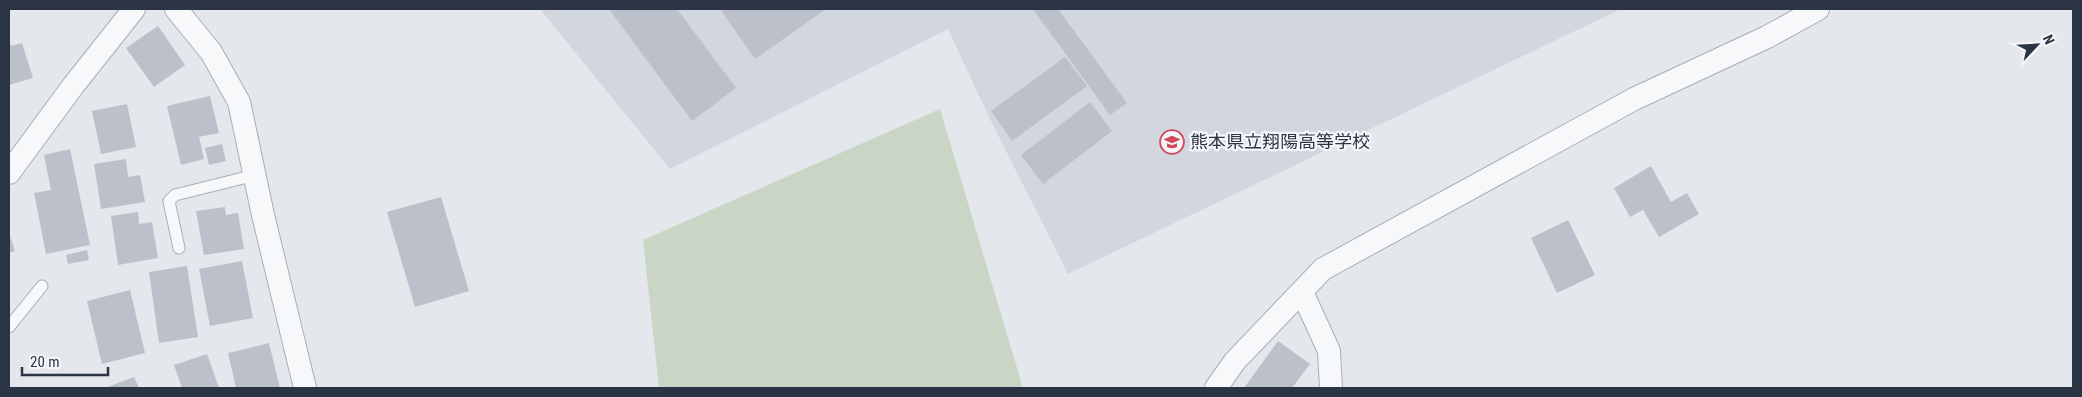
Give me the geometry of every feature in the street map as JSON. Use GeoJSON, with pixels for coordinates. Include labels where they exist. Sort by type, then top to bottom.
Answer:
{"type":"FeatureCollection","features":[{"type":"Feature","properties":{"kind":"street"},"geometry":{"type":"LineString","coordinates":[[9,173],[73,86],[134,9]]}},
{"type":"Feature","properties":{"kind":"street"},"geometry":{"type":"LineString","coordinates":[[176,9],[210,52],[239,102],[305,388]]}},
{"type":"Feature","properties":{"kind":"street"},"geometry":{"type":"LineString","coordinates":[[1216,388],[1235,361],[1323,269],[1634,99],[1767,37],[1818,9]]}},
{"type":"Feature","properties":{"kind":"street"},"geometry":{"type":"LineString","coordinates":[[1302,292],[1329,350],[1331,388]]}},
{"type":"Feature","properties":{"kind":"lane"},"geometry":{"type":"LineString","coordinates":[[179,248],[169,201],[175,195],[255,175]]}},
{"type":"Feature","properties":{"kind":"lane"},"geometry":{"type":"LineString","coordinates":[[9,328],[42,286]]}},
{"type":"Feature","properties":{"kind":"shaded area","name":"熊本県立翔陽高等学校"},"geometry":{"type":"Polygon","coordinates":[[[540,9],[1621,9],[1068,274],[988,115],[948,29],[670,169],[540,9]]]}},
{"type":"Feature","properties":{"kind":"green space"},"geometry":{"type":"Polygon","coordinates":[[[940,109],[1023,388],[659,388],[643,240],[940,109]]]}},
{"type":"Feature","properties":{"kind":"building"},"geometry":{"type":"Polygon","coordinates":[[[609,9],[677,9],[736,88],[692,121],[609,9]]]}},
{"type":"Feature","properties":{"kind":"building"},"geometry":{"type":"Polygon","coordinates":[[[720,9],[826,9],[755,59],[720,9]]]}},
{"type":"Feature","properties":{"kind":"building"},"geometry":{"type":"Polygon","coordinates":[[[1033,9],[1058,9],[1127,103],[1110,115],[1033,9]]]}},
{"type":"Feature","properties":{"kind":"building"},"geometry":{"type":"Polygon","coordinates":[[[158,26],[185,65],[154,87],[126,48],[158,26]]]}},
{"type":"Feature","properties":{"kind":"building"},"geometry":{"type":"Polygon","coordinates":[[[9,41],[11,46],[22,43],[33,78],[9,85],[9,41]]]}},
{"type":"Feature","properties":{"kind":"building"},"geometry":{"type":"Polygon","coordinates":[[[1065,57],[1087,86],[1012,141],[991,111],[1065,57]]]}},
{"type":"Feature","properties":{"kind":"building"},"geometry":{"type":"Polygon","coordinates":[[[210,96],[219,133],[199,137],[204,159],[181,165],[167,106],[210,96]]]}},
{"type":"Feature","properties":{"kind":"building"},"geometry":{"type":"Polygon","coordinates":[[[1090,102],[1112,131],[1043,184],[1021,155],[1090,102]]]}},
{"type":"Feature","properties":{"kind":"building"},"geometry":{"type":"Polygon","coordinates":[[[127,104],[136,147],[101,154],[92,111],[127,104]]]}},
{"type":"Feature","properties":{"kind":"building"},"geometry":{"type":"Polygon","coordinates":[[[222,144],[226,161],[209,165],[205,148],[222,144]]]}},
{"type":"Feature","properties":{"kind":"building"},"geometry":{"type":"Polygon","coordinates":[[[70,149],[90,245],[46,254],[34,193],[51,190],[44,155],[70,149]]]}},
{"type":"Feature","properties":{"kind":"building"},"geometry":{"type":"Polygon","coordinates":[[[126,159],[128,177],[140,175],[145,202],[101,209],[94,164],[126,159]]]}},
{"type":"Feature","properties":{"kind":"building"},"geometry":{"type":"Polygon","coordinates":[[[1651,166],[1671,202],[1687,193],[1699,214],[1659,237],[1643,210],[1630,217],[1614,188],[1651,166]]]}},
{"type":"Feature","properties":{"kind":"building"},"geometry":{"type":"Polygon","coordinates":[[[441,197],[469,291],[415,307],[387,212],[441,197]]]}},
{"type":"Feature","properties":{"kind":"building"},"geometry":{"type":"Polygon","coordinates":[[[225,207],[226,215],[238,213],[244,249],[204,255],[196,211],[225,207]]]}},
{"type":"Feature","properties":{"kind":"building"},"geometry":{"type":"Polygon","coordinates":[[[138,212],[139,224],[152,222],[158,258],[118,265],[111,216],[138,212]]]}},
{"type":"Feature","properties":{"kind":"building"},"geometry":{"type":"Polygon","coordinates":[[[1568,220],[1595,275],[1557,293],[1531,238],[1568,220]]]}},
{"type":"Feature","properties":{"kind":"building"},"geometry":{"type":"Polygon","coordinates":[[[9,233],[15,251],[9,253],[9,233]]]}},
{"type":"Feature","properties":{"kind":"building"},"geometry":{"type":"Polygon","coordinates":[[[87,250],[89,260],[68,264],[66,255],[87,250]]]}},
{"type":"Feature","properties":{"kind":"building"},"geometry":{"type":"Polygon","coordinates":[[[242,261],[253,318],[210,326],[199,269],[242,261]]]}},
{"type":"Feature","properties":{"kind":"building"},"geometry":{"type":"Polygon","coordinates":[[[187,266],[198,337],[159,343],[149,272],[187,266]]]}},
{"type":"Feature","properties":{"kind":"building"},"geometry":{"type":"Polygon","coordinates":[[[130,290],[145,353],[102,364],[87,301],[130,290]]]}},
{"type":"Feature","properties":{"kind":"building"},"geometry":{"type":"Polygon","coordinates":[[[1278,341],[1310,364],[1292,388],[1244,388],[1278,341]]]}},
{"type":"Feature","properties":{"kind":"building"},"geometry":{"type":"Polygon","coordinates":[[[269,343],[280,388],[236,388],[228,353],[269,343]]]}},
{"type":"Feature","properties":{"kind":"building"},"geometry":{"type":"Polygon","coordinates":[[[207,354],[219,388],[182,388],[174,365],[207,354]]]}},
{"type":"Feature","properties":{"kind":"building"},"geometry":{"type":"Polygon","coordinates":[[[134,377],[139,388],[105,388],[134,377]]]}},
{"type":"Feature","properties":{"kind":"place","name":"熊本県立翔陽高等学校"},"geometry":{"type":"Point","coordinates":[1172,142]}}]}
